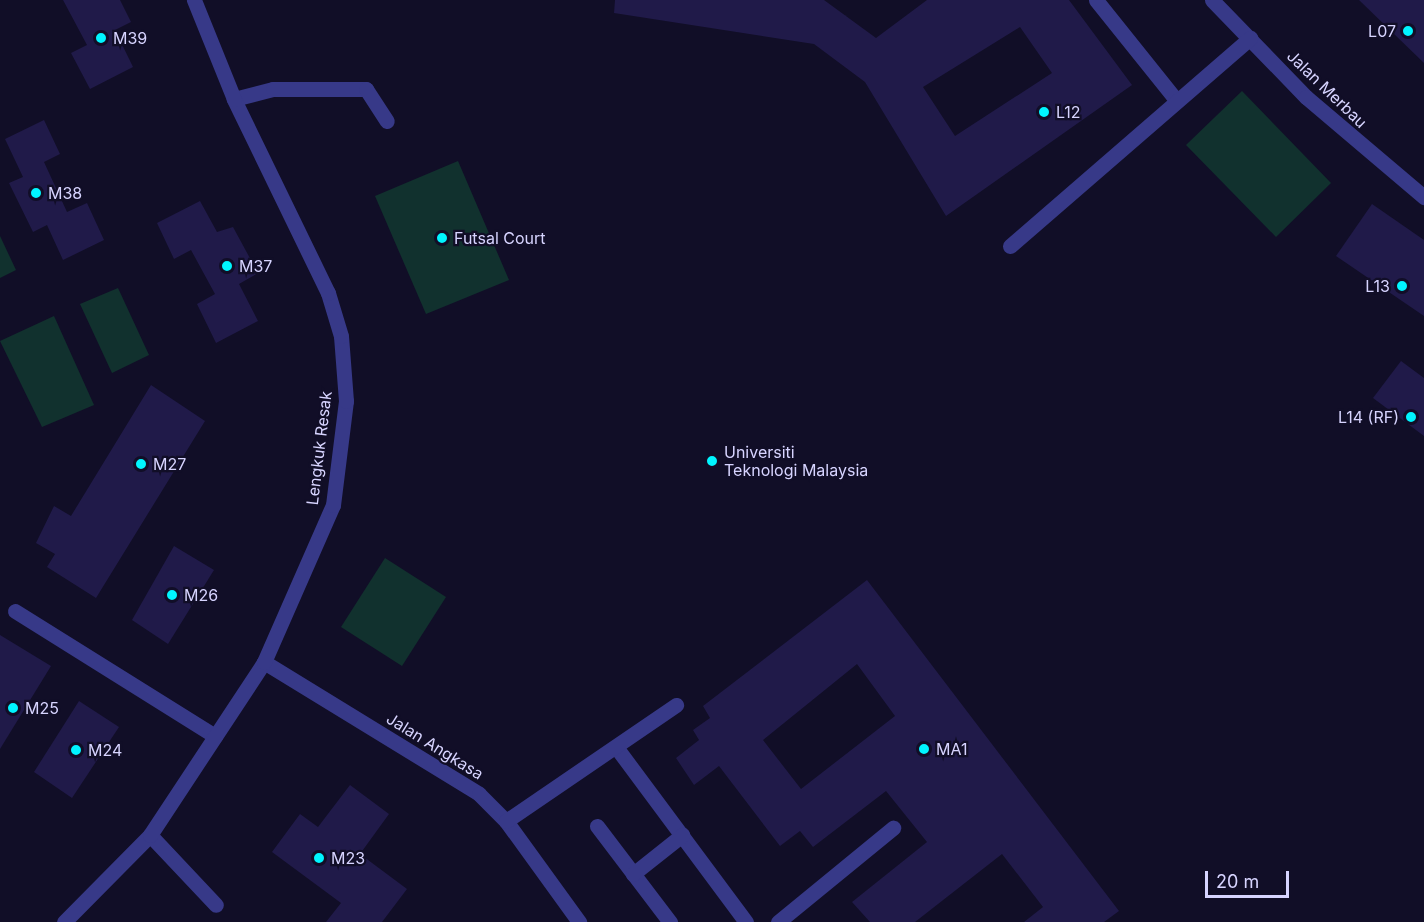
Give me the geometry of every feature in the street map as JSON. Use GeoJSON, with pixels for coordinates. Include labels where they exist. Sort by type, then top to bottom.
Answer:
{"type":"FeatureCollection","features":[{"type":"Feature","properties":{"kind":"street","name":"Lengkuk Resak"},"geometry":{"type":"LineString","coordinates":[[64,922],[150,835],[264,662],[333,506],[346,401],[341,336],[328,293],[234,99],[194,0]]}},
{"type":"Feature","properties":{"kind":"street"},"geometry":{"type":"LineString","coordinates":[[1096,0],[1177,101]]}},
{"type":"Feature","properties":{"kind":"street","name":"Jalan Merbau"},"geometry":{"type":"LineString","coordinates":[[1212,0],[1346,134],[1424,196]]}},
{"type":"Feature","properties":{"kind":"street"},"geometry":{"type":"LineString","coordinates":[[1010,246],[1250,38]]}},
{"type":"Feature","properties":{"kind":"street"},"geometry":{"type":"LineString","coordinates":[[234,99],[273,89],[366,89],[387,120]]}},
{"type":"Feature","properties":{"kind":"street"},"geometry":{"type":"LineString","coordinates":[[15,611],[215,736]]}},
{"type":"Feature","properties":{"kind":"street","name":"Jalan Angkasa"},"geometry":{"type":"LineString","coordinates":[[264,662],[479,794],[506,821],[579,922]]}},
{"type":"Feature","properties":{"kind":"street"},"geometry":{"type":"LineString","coordinates":[[506,821],[676,705]]}},
{"type":"Feature","properties":{"kind":"street"},"geometry":{"type":"LineString","coordinates":[[616,747],[746,922]]}},
{"type":"Feature","properties":{"kind":"street"},"geometry":{"type":"LineString","coordinates":[[597,826],[670,922]]}},
{"type":"Feature","properties":{"kind":"street"},"geometry":{"type":"LineString","coordinates":[[778,922],[893,828]]}},
{"type":"Feature","properties":{"kind":"street"},"geometry":{"type":"LineString","coordinates":[[150,835],[216,905]]}},
{"type":"Feature","properties":{"kind":"street"},"geometry":{"type":"LineString","coordinates":[[633,874],[682,835]]}},
{"type":"Feature","properties":{"kind":"green space"},"geometry":{"type":"Polygon","coordinates":[[[1242,91],[1331,183],[1276,237],[1186,145],[1242,91]]]}},
{"type":"Feature","properties":{"kind":"green space","name":"Futsal Court"},"geometry":{"type":"Polygon","coordinates":[[[458,161],[509,280],[426,314],[375,196],[458,161]]]}},
{"type":"Feature","properties":{"kind":"green space"},"geometry":{"type":"Polygon","coordinates":[[[0,236],[16,270],[0,278],[0,236]]]}},
{"type":"Feature","properties":{"kind":"green space"},"geometry":{"type":"Polygon","coordinates":[[[118,288],[149,355],[112,373],[80,304],[118,288]]]}},
{"type":"Feature","properties":{"kind":"green space"},"geometry":{"type":"Polygon","coordinates":[[[54,316],[94,405],[42,427],[0,341],[54,316]]]}},
{"type":"Feature","properties":{"kind":"green space"},"geometry":{"type":"Polygon","coordinates":[[[385,558],[446,597],[402,666],[341,627],[385,558]]]}},
{"type":"Feature","properties":{"kind":"building","name":"M39"},"geometry":{"type":"Polygon","coordinates":[[[63,0],[120,0],[131,22],[115,30],[133,67],[90,89],[71,53],[87,45],[63,0]]]}},
{"type":"Feature","properties":{"kind":"building","name":"L12"},"geometry":{"type":"Polygon","coordinates":[[[615,0],[824,0],[876,38],[927,0],[1069,0],[1132,85],[946,216],[865,82],[814,44],[614,13],[615,0]],[[1020,27],[923,87],[955,136],[1052,73],[1020,27]]]}},
{"type":"Feature","properties":{"kind":"building","name":"L07"},"geometry":{"type":"Polygon","coordinates":[[[1359,0],[1424,0],[1424,63],[1359,0]]]}},
{"type":"Feature","properties":{"kind":"building","name":"M38"},"geometry":{"type":"Polygon","coordinates":[[[44,120],[60,154],[44,162],[67,212],[87,203],[104,240],[63,260],[47,225],[33,232],[9,183],[23,177],[5,139],[44,120]]]}},
{"type":"Feature","properties":{"kind":"building","name":"M37"},"geometry":{"type":"Polygon","coordinates":[[[200,201],[217,232],[233,227],[258,273],[239,284],[258,321],[216,343],[197,304],[215,294],[191,250],[174,259],[157,223],[200,201]]]}},
{"type":"Feature","properties":{"kind":"building","name":"L13"},"geometry":{"type":"Polygon","coordinates":[[[1372,204],[1424,240],[1424,316],[1336,256],[1372,204]]]}},
{"type":"Feature","properties":{"kind":"building","name":"L14 (RF)"},"geometry":{"type":"Polygon","coordinates":[[[1401,361],[1424,378],[1424,436],[1373,398],[1401,361]]]}},
{"type":"Feature","properties":{"kind":"building","name":"M27"},"geometry":{"type":"Polygon","coordinates":[[[151,385],[205,421],[96,598],[47,567],[55,554],[36,543],[54,506],[71,516],[151,385]]]}},
{"type":"Feature","properties":{"kind":"building","name":"M26"},"geometry":{"type":"Polygon","coordinates":[[[174,546],[214,570],[168,644],[132,620],[174,546]]]}},
{"type":"Feature","properties":{"kind":"building","name":"MA1"},"geometry":{"type":"Polygon","coordinates":[[[867,580],[1119,911],[1104,922],[1024,922],[1043,907],[1002,854],[915,922],[870,922],[852,902],[927,842],[886,791],[813,847],[800,831],[780,846],[719,766],[694,785],[676,758],[699,740],[693,730],[710,718],[703,706],[867,580]],[[857,664],[763,740],[801,789],[895,716],[857,664]]]}},
{"type":"Feature","properties":{"kind":"building","name":"M25"},"geometry":{"type":"Polygon","coordinates":[[[0,635],[51,666],[0,749],[0,635]]]}},
{"type":"Feature","properties":{"kind":"building","name":"M24"},"geometry":{"type":"Polygon","coordinates":[[[79,701],[119,727],[72,798],[34,772],[79,701]]]}},
{"type":"Feature","properties":{"kind":"building","name":"M23"},"geometry":{"type":"Polygon","coordinates":[[[350,785],[389,814],[360,854],[407,889],[382,922],[326,922],[341,903],[272,852],[300,814],[318,827],[350,785]]]}},
{"type":"Feature","properties":{"kind":"place","name":"L07"},"geometry":{"type":"Point","coordinates":[1408,31]}},
{"type":"Feature","properties":{"kind":"place","name":"M39"},"geometry":{"type":"Point","coordinates":[101,38]}},
{"type":"Feature","properties":{"kind":"place","name":"L12"},"geometry":{"type":"Point","coordinates":[1044,112]}},
{"type":"Feature","properties":{"kind":"place","name":"M38"},"geometry":{"type":"Point","coordinates":[36,193]}},
{"type":"Feature","properties":{"kind":"place","name":"Futsal Court"},"geometry":{"type":"Point","coordinates":[442,238]}},
{"type":"Feature","properties":{"kind":"place","name":"M37"},"geometry":{"type":"Point","coordinates":[227,266]}},
{"type":"Feature","properties":{"kind":"place","name":"L13"},"geometry":{"type":"Point","coordinates":[1402,286]}},
{"type":"Feature","properties":{"kind":"place","name":"L14 (RF)"},"geometry":{"type":"Point","coordinates":[1411,417]}},
{"type":"Feature","properties":{"kind":"place","name":"Universiti Teknologi Malaysia"},"geometry":{"type":"Point","coordinates":[712,461]}},
{"type":"Feature","properties":{"kind":"place","name":"M27"},"geometry":{"type":"Point","coordinates":[141,464]}},
{"type":"Feature","properties":{"kind":"place","name":"M26"},"geometry":{"type":"Point","coordinates":[172,595]}},
{"type":"Feature","properties":{"kind":"place","name":"M25"},"geometry":{"type":"Point","coordinates":[13,708]}},
{"type":"Feature","properties":{"kind":"place","name":"MA1"},"geometry":{"type":"Point","coordinates":[924,749]}},
{"type":"Feature","properties":{"kind":"place","name":"M24"},"geometry":{"type":"Point","coordinates":[76,750]}},
{"type":"Feature","properties":{"kind":"place","name":"M23"},"geometry":{"type":"Point","coordinates":[319,858]}}]}
